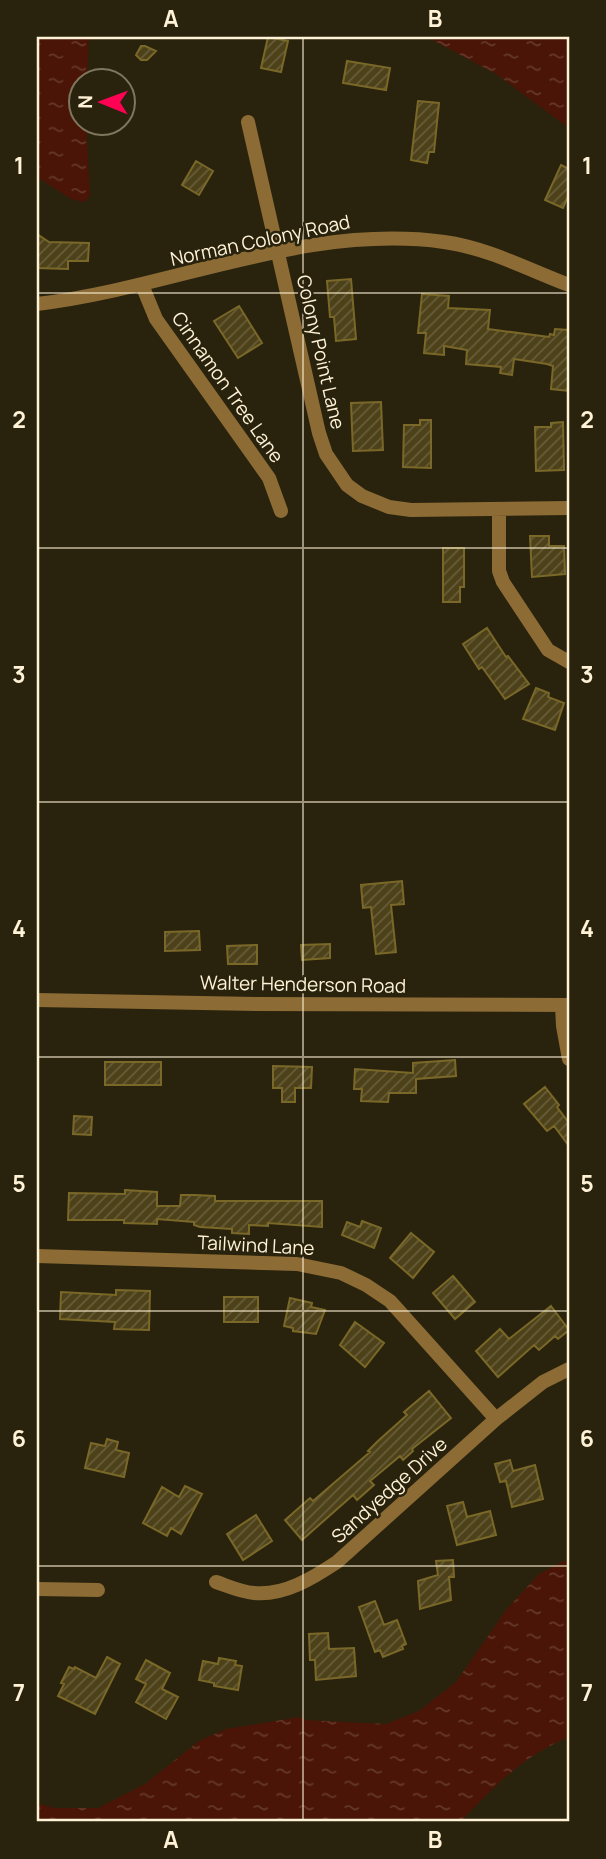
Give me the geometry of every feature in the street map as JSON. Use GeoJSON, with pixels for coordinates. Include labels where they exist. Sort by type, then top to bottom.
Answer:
{"type":"FeatureCollection","features":[{"type":"Feature","properties":{"kind":"street","name":"Colony Point Lane"},"geometry":{"type":"LineString","coordinates":[[248,122],[319,433],[326,454],[347,485],[362,496],[389,507],[411,510],[569,509]]}},
{"type":"Feature","properties":{"kind":"street","name":"Norman Colony Road"},"geometry":{"type":"LineString","coordinates":[[37,304],[142,285],[279,252],[360,238],[444,242],[493,255],[569,285]]}},
{"type":"Feature","properties":{"kind":"street","name":"Cinnamon Tree Lane"},"geometry":{"type":"LineString","coordinates":[[142,285],[156,319],[270,478],[281,512]]}},
{"type":"Feature","properties":{"kind":"street"},"geometry":{"type":"LineString","coordinates":[[499,510],[499,571],[503,582],[548,650],[569,662]]}},
{"type":"Feature","properties":{"kind":"street","name":"Walter Henderson Road"},"geometry":{"type":"LineString","coordinates":[[37,1000],[566,1005]]}},
{"type":"Feature","properties":{"kind":"street"},"geometry":{"type":"LineString","coordinates":[[566,1005],[563,1026],[569,1059]]}},
{"type":"Feature","properties":{"kind":"street","name":"Tailwind Lane"},"geometry":{"type":"LineString","coordinates":[[37,1256],[297,1264],[341,1273],[390,1301],[496,1419]]}},
{"type":"Feature","properties":{"kind":"street","name":"Sandyedge Drive"},"geometry":{"type":"LineString","coordinates":[[216,1582],[253,1593],[270,1592],[302,1583],[320,1573],[357,1544],[496,1419],[542,1382],[569,1369]]}},
{"type":"Feature","properties":{"kind":"street"},"geometry":{"type":"LineString","coordinates":[[37,1589],[97,1590]]}},
{"type":"Feature","properties":{"kind":"water"},"geometry":{"type":"Polygon","coordinates":[[[37,37],[89,37],[88,66],[66,66],[66,136],[87,136],[90,195],[85,202],[71,199],[37,177],[37,37]]]}},
{"type":"Feature","properties":{"kind":"water"},"geometry":{"type":"Polygon","coordinates":[[[427,37],[569,37],[569,128],[496,74],[427,37]]]}},
{"type":"Feature","properties":{"kind":"water"},"geometry":{"type":"Polygon","coordinates":[[[569,1558],[569,1737],[523,1763],[460,1822],[37,1822],[37,1803],[54,1808],[98,1808],[145,1784],[199,1741],[226,1729],[300,1717],[305,1720],[386,1724],[419,1711],[456,1682],[506,1610],[539,1574],[569,1558]]]}},
{"type":"Feature","properties":{"kind":"building"},"geometry":{"type":"Polygon","coordinates":[[[268,37],[288,41],[281,72],[261,68],[268,37]]]}},
{"type":"Feature","properties":{"kind":"building"},"geometry":{"type":"Polygon","coordinates":[[[141,46],[156,51],[147,60],[141,60],[136,55],[141,46]]]}},
{"type":"Feature","properties":{"kind":"building"},"geometry":{"type":"Polygon","coordinates":[[[347,61],[390,68],[386,90],[343,83],[347,61]]]}},
{"type":"Feature","properties":{"kind":"building"},"geometry":{"type":"Polygon","coordinates":[[[418,101],[439,103],[434,152],[429,152],[427,163],[411,160],[418,101]]]}},
{"type":"Feature","properties":{"kind":"building"},"geometry":{"type":"Polygon","coordinates":[[[196,161],[213,171],[199,195],[182,185],[196,161]]]}},
{"type":"Feature","properties":{"kind":"building"},"geometry":{"type":"Polygon","coordinates":[[[561,165],[569,169],[569,194],[563,208],[545,200],[561,165]]]}},
{"type":"Feature","properties":{"kind":"building"},"geometry":{"type":"Polygon","coordinates":[[[37,234],[49,242],[89,243],[88,261],[68,261],[68,269],[37,268],[37,234]]]}},
{"type":"Feature","properties":{"kind":"building"},"geometry":{"type":"Polygon","coordinates":[[[351,279],[356,339],[336,341],[334,317],[330,317],[327,281],[351,279]]]}},
{"type":"Feature","properties":{"kind":"building"},"geometry":{"type":"Polygon","coordinates":[[[422,294],[449,296],[448,308],[490,310],[488,329],[549,337],[550,334],[554,335],[555,329],[569,330],[569,391],[551,389],[553,366],[547,364],[514,359],[512,375],[500,373],[501,367],[466,364],[467,350],[444,346],[444,355],[424,353],[426,333],[418,333],[422,294]]]}},
{"type":"Feature","properties":{"kind":"building"},"geometry":{"type":"Polygon","coordinates":[[[239,306],[262,343],[238,358],[214,321],[239,306]]]}},
{"type":"Feature","properties":{"kind":"building"},"geometry":{"type":"Polygon","coordinates":[[[381,402],[383,450],[353,451],[351,403],[381,402]]]}},
{"type":"Feature","properties":{"kind":"building"},"geometry":{"type":"Polygon","coordinates":[[[420,420],[431,420],[431,468],[403,467],[404,425],[420,425],[420,420]]]}},
{"type":"Feature","properties":{"kind":"building"},"geometry":{"type":"Polygon","coordinates":[[[563,422],[564,470],[536,471],[535,427],[551,427],[551,423],[563,422]]]}},
{"type":"Feature","properties":{"kind":"building"},"geometry":{"type":"Polygon","coordinates":[[[530,536],[549,536],[549,546],[564,546],[565,574],[532,577],[530,536]]]}},
{"type":"Feature","properties":{"kind":"building"},"geometry":{"type":"Polygon","coordinates":[[[443,548],[464,548],[464,587],[460,587],[460,602],[443,602],[443,548]]]}},
{"type":"Feature","properties":{"kind":"building"},"geometry":{"type":"Polygon","coordinates":[[[487,628],[506,657],[508,656],[529,684],[505,699],[482,667],[479,669],[463,644],[487,628]]]}},
{"type":"Feature","properties":{"kind":"building"},"geometry":{"type":"Polygon","coordinates":[[[536,688],[549,693],[548,697],[564,703],[555,730],[523,719],[536,688]]]}},
{"type":"Feature","properties":{"kind":"building"},"geometry":{"type":"Polygon","coordinates":[[[402,881],[404,904],[391,905],[396,952],[376,954],[371,907],[363,908],[361,885],[402,881]]]}},
{"type":"Feature","properties":{"kind":"building"},"geometry":{"type":"Polygon","coordinates":[[[199,931],[200,950],[165,951],[165,932],[199,931]]]}},
{"type":"Feature","properties":{"kind":"building"},"geometry":{"type":"Polygon","coordinates":[[[330,944],[330,958],[302,960],[301,945],[330,944]]]}},
{"type":"Feature","properties":{"kind":"building"},"geometry":{"type":"Polygon","coordinates":[[[257,945],[257,964],[228,964],[227,946],[257,945]]]}},
{"type":"Feature","properties":{"kind":"building"},"geometry":{"type":"Polygon","coordinates":[[[455,1060],[456,1076],[416,1079],[416,1093],[389,1093],[388,1102],[361,1101],[362,1089],[354,1089],[355,1069],[413,1073],[413,1063],[455,1060]]]}},
{"type":"Feature","properties":{"kind":"building"},"geometry":{"type":"Polygon","coordinates":[[[105,1062],[161,1062],[161,1085],[105,1085],[105,1062]]]}},
{"type":"Feature","properties":{"kind":"building"},"geometry":{"type":"Polygon","coordinates":[[[273,1066],[312,1067],[311,1088],[295,1088],[295,1102],[282,1102],[282,1088],[273,1088],[273,1066]]]}},
{"type":"Feature","properties":{"kind":"building"},"geometry":{"type":"Polygon","coordinates":[[[545,1087],[569,1123],[569,1146],[554,1126],[547,1131],[524,1104],[545,1087]]]}},
{"type":"Feature","properties":{"kind":"building"},"geometry":{"type":"Polygon","coordinates":[[[74,1116],[92,1117],[91,1135],[73,1134],[74,1116]]]}},
{"type":"Feature","properties":{"kind":"building"},"geometry":{"type":"Polygon","coordinates":[[[125,1190],[157,1192],[157,1206],[180,1206],[181,1195],[215,1196],[215,1201],[322,1201],[322,1227],[268,1223],[268,1226],[249,1225],[249,1234],[232,1233],[232,1229],[200,1227],[194,1225],[194,1222],[157,1219],[157,1224],[124,1223],[124,1220],[68,1220],[69,1193],[125,1194],[125,1190]]]}},
{"type":"Feature","properties":{"kind":"building"},"geometry":{"type":"Polygon","coordinates":[[[362,1221],[381,1228],[374,1248],[342,1235],[347,1222],[360,1227],[362,1221]]]}},
{"type":"Feature","properties":{"kind":"building"},"geometry":{"type":"Polygon","coordinates":[[[411,1233],[434,1252],[413,1278],[390,1258],[411,1233]]]}},
{"type":"Feature","properties":{"kind":"building"},"geometry":{"type":"Polygon","coordinates":[[[453,1276],[475,1302],[455,1319],[433,1293],[453,1276]]]}},
{"type":"Feature","properties":{"kind":"building"},"geometry":{"type":"Polygon","coordinates":[[[116,1290],[150,1291],[149,1330],[114,1329],[115,1322],[60,1319],[61,1292],[116,1295],[116,1290]]]}},
{"type":"Feature","properties":{"kind":"building"},"geometry":{"type":"Polygon","coordinates":[[[224,1297],[258,1297],[258,1322],[224,1322],[224,1297]]]}},
{"type":"Feature","properties":{"kind":"building"},"geometry":{"type":"Polygon","coordinates":[[[290,1298],[312,1303],[311,1307],[325,1310],[316,1334],[293,1331],[293,1328],[284,1326],[290,1298]]]}},
{"type":"Feature","properties":{"kind":"building"},"geometry":{"type":"Polygon","coordinates":[[[551,1306],[569,1330],[558,1339],[555,1336],[539,1350],[534,1345],[498,1377],[476,1351],[500,1329],[509,1339],[551,1306]]]}},
{"type":"Feature","properties":{"kind":"building"},"geometry":{"type":"Polygon","coordinates":[[[355,1322],[384,1343],[365,1367],[340,1345],[355,1322]]]}},
{"type":"Feature","properties":{"kind":"building"},"geometry":{"type":"Polygon","coordinates":[[[429,1391],[451,1418],[412,1449],[403,1460],[400,1456],[370,1481],[374,1485],[357,1500],[353,1495],[302,1540],[285,1520],[310,1498],[313,1501],[370,1452],[368,1451],[407,1415],[404,1412],[429,1391]]]}},
{"type":"Feature","properties":{"kind":"building"},"geometry":{"type":"Polygon","coordinates":[[[107,1439],[118,1442],[116,1450],[129,1453],[124,1477],[85,1468],[91,1443],[105,1446],[107,1439]]]}},
{"type":"Feature","properties":{"kind":"building"},"geometry":{"type":"Polygon","coordinates":[[[510,1460],[513,1471],[535,1465],[543,1499],[512,1507],[506,1481],[500,1482],[495,1464],[510,1460]]]}},
{"type":"Feature","properties":{"kind":"building"},"geometry":{"type":"Polygon","coordinates":[[[185,1486],[202,1494],[181,1534],[171,1528],[167,1536],[143,1523],[162,1487],[179,1497],[185,1486]]]}},
{"type":"Feature","properties":{"kind":"building"},"geometry":{"type":"Polygon","coordinates":[[[463,1502],[467,1517],[490,1511],[496,1535],[457,1545],[447,1506],[463,1502]]]}},
{"type":"Feature","properties":{"kind":"building"},"geometry":{"type":"Polygon","coordinates":[[[256,1515],[272,1541],[243,1560],[227,1534],[256,1515]]]}},
{"type":"Feature","properties":{"kind":"building"},"geometry":{"type":"Polygon","coordinates":[[[453,1560],[454,1577],[449,1577],[451,1600],[420,1609],[418,1581],[438,1575],[436,1561],[453,1560]]]}},
{"type":"Feature","properties":{"kind":"building"},"geometry":{"type":"Polygon","coordinates":[[[375,1601],[384,1625],[397,1620],[406,1644],[402,1646],[403,1649],[383,1657],[380,1650],[375,1652],[359,1607],[375,1601]]]}},
{"type":"Feature","properties":{"kind":"building"},"geometry":{"type":"Polygon","coordinates":[[[328,1633],[329,1649],[354,1648],[356,1676],[316,1680],[315,1660],[310,1660],[309,1634],[328,1633]]]}},
{"type":"Feature","properties":{"kind":"building"},"geometry":{"type":"Polygon","coordinates":[[[107,1657],[120,1664],[95,1714],[58,1696],[69,1667],[75,1667],[96,1678],[107,1657]]]}},
{"type":"Feature","properties":{"kind":"building"},"geometry":{"type":"Polygon","coordinates":[[[219,1658],[236,1661],[235,1665],[242,1666],[238,1690],[199,1680],[203,1661],[218,1664],[219,1658]]]}},
{"type":"Feature","properties":{"kind":"building"},"geometry":{"type":"Polygon","coordinates":[[[146,1660],[170,1673],[162,1689],[178,1697],[166,1719],[136,1702],[146,1684],[136,1679],[146,1660]]]}}]}
